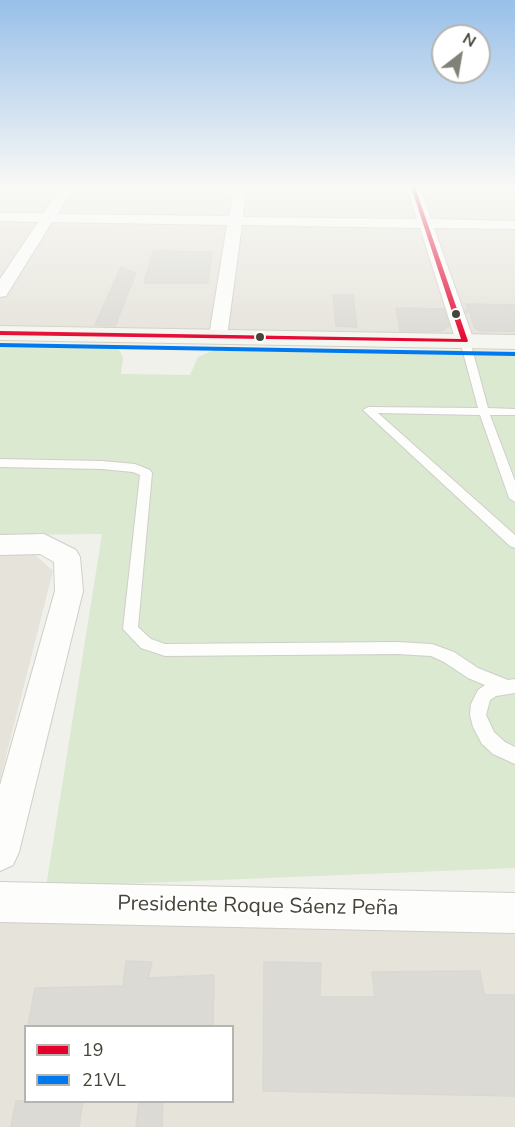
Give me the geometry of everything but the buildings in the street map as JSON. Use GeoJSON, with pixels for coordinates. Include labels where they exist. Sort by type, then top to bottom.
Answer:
{"type":"FeatureCollection","features":[{"type":"Feature","properties":{"kind":"street"},"geometry":{"type":"LineString","coordinates":[[0,292],[34,240]]}},
{"type":"Feature","properties":{"kind":"street"},"geometry":{"type":"LineString","coordinates":[[218,336],[232,240]]}},
{"type":"Feature","properties":{"kind":"street"},"geometry":{"type":"LineString","coordinates":[[431,240],[465,341]]}},
{"type":"Feature","properties":{"kind":"street"},"geometry":{"type":"LineString","coordinates":[[0,333],[515,342]]}},
{"type":"Feature","properties":{"kind":"street"},"geometry":{"type":"LineString","coordinates":[[0,545],[44,544],[67,557],[69,591],[0,852]]}},
{"type":"Feature","properties":{"kind":"street","name":"Presidente Roque Sáenz Peña"},"geometry":{"type":"LineString","coordinates":[[0,902],[515,913]]}},
{"type":"Feature","properties":{"kind":"lane"},"geometry":{"type":"LineString","coordinates":[[465,341],[484,412],[515,498]]}},
{"type":"Feature","properties":{"kind":"lane"},"geometry":{"type":"LineString","coordinates":[[515,412],[368,410],[515,543]]}},
{"type":"Feature","properties":{"kind":"lane"},"geometry":{"type":"LineString","coordinates":[[0,463],[102,465],[135,468],[146,473],[130,629],[146,644],[165,650],[397,648],[432,650],[449,657],[473,673],[509,686]]}},
{"type":"Feature","properties":{"kind":"lane"},"geometry":{"type":"LineString","coordinates":[[509,686],[492,688],[484,695],[479,704],[478,715],[481,727],[488,738],[499,748],[515,756]]}},
{"type":"Feature","properties":{"kind":"shaded area"},"geometry":{"type":"Polygon","coordinates":[[[0,240],[515,240],[515,338],[0,328],[0,240]]]}},
{"type":"Feature","properties":{"kind":"shaded area"},"geometry":{"type":"Polygon","coordinates":[[[0,552],[32,552],[53,571],[0,780],[0,552]]]}},
{"type":"Feature","properties":{"kind":"shaded area"},"geometry":{"type":"Polygon","coordinates":[[[0,902],[515,913],[515,1127],[0,1127],[0,902]]]}},
{"type":"Feature","properties":{"kind":"green space"},"geometry":{"type":"Polygon","coordinates":[[[0,344],[110,345],[120,351],[123,358],[121,374],[190,375],[198,357],[219,348],[515,351],[515,868],[46,887],[102,534],[0,535],[0,344]]]}},
{"type":"Feature","properties":{"kind":"transit line","name":"19"},"geometry":{"type":"LineString","coordinates":[[0,333],[465,341],[431,240]]}},
{"type":"Feature","properties":{"kind":"transit line","name":"21VL"},"geometry":{"type":"LineString","coordinates":[[0,345],[515,354]]}}]}
